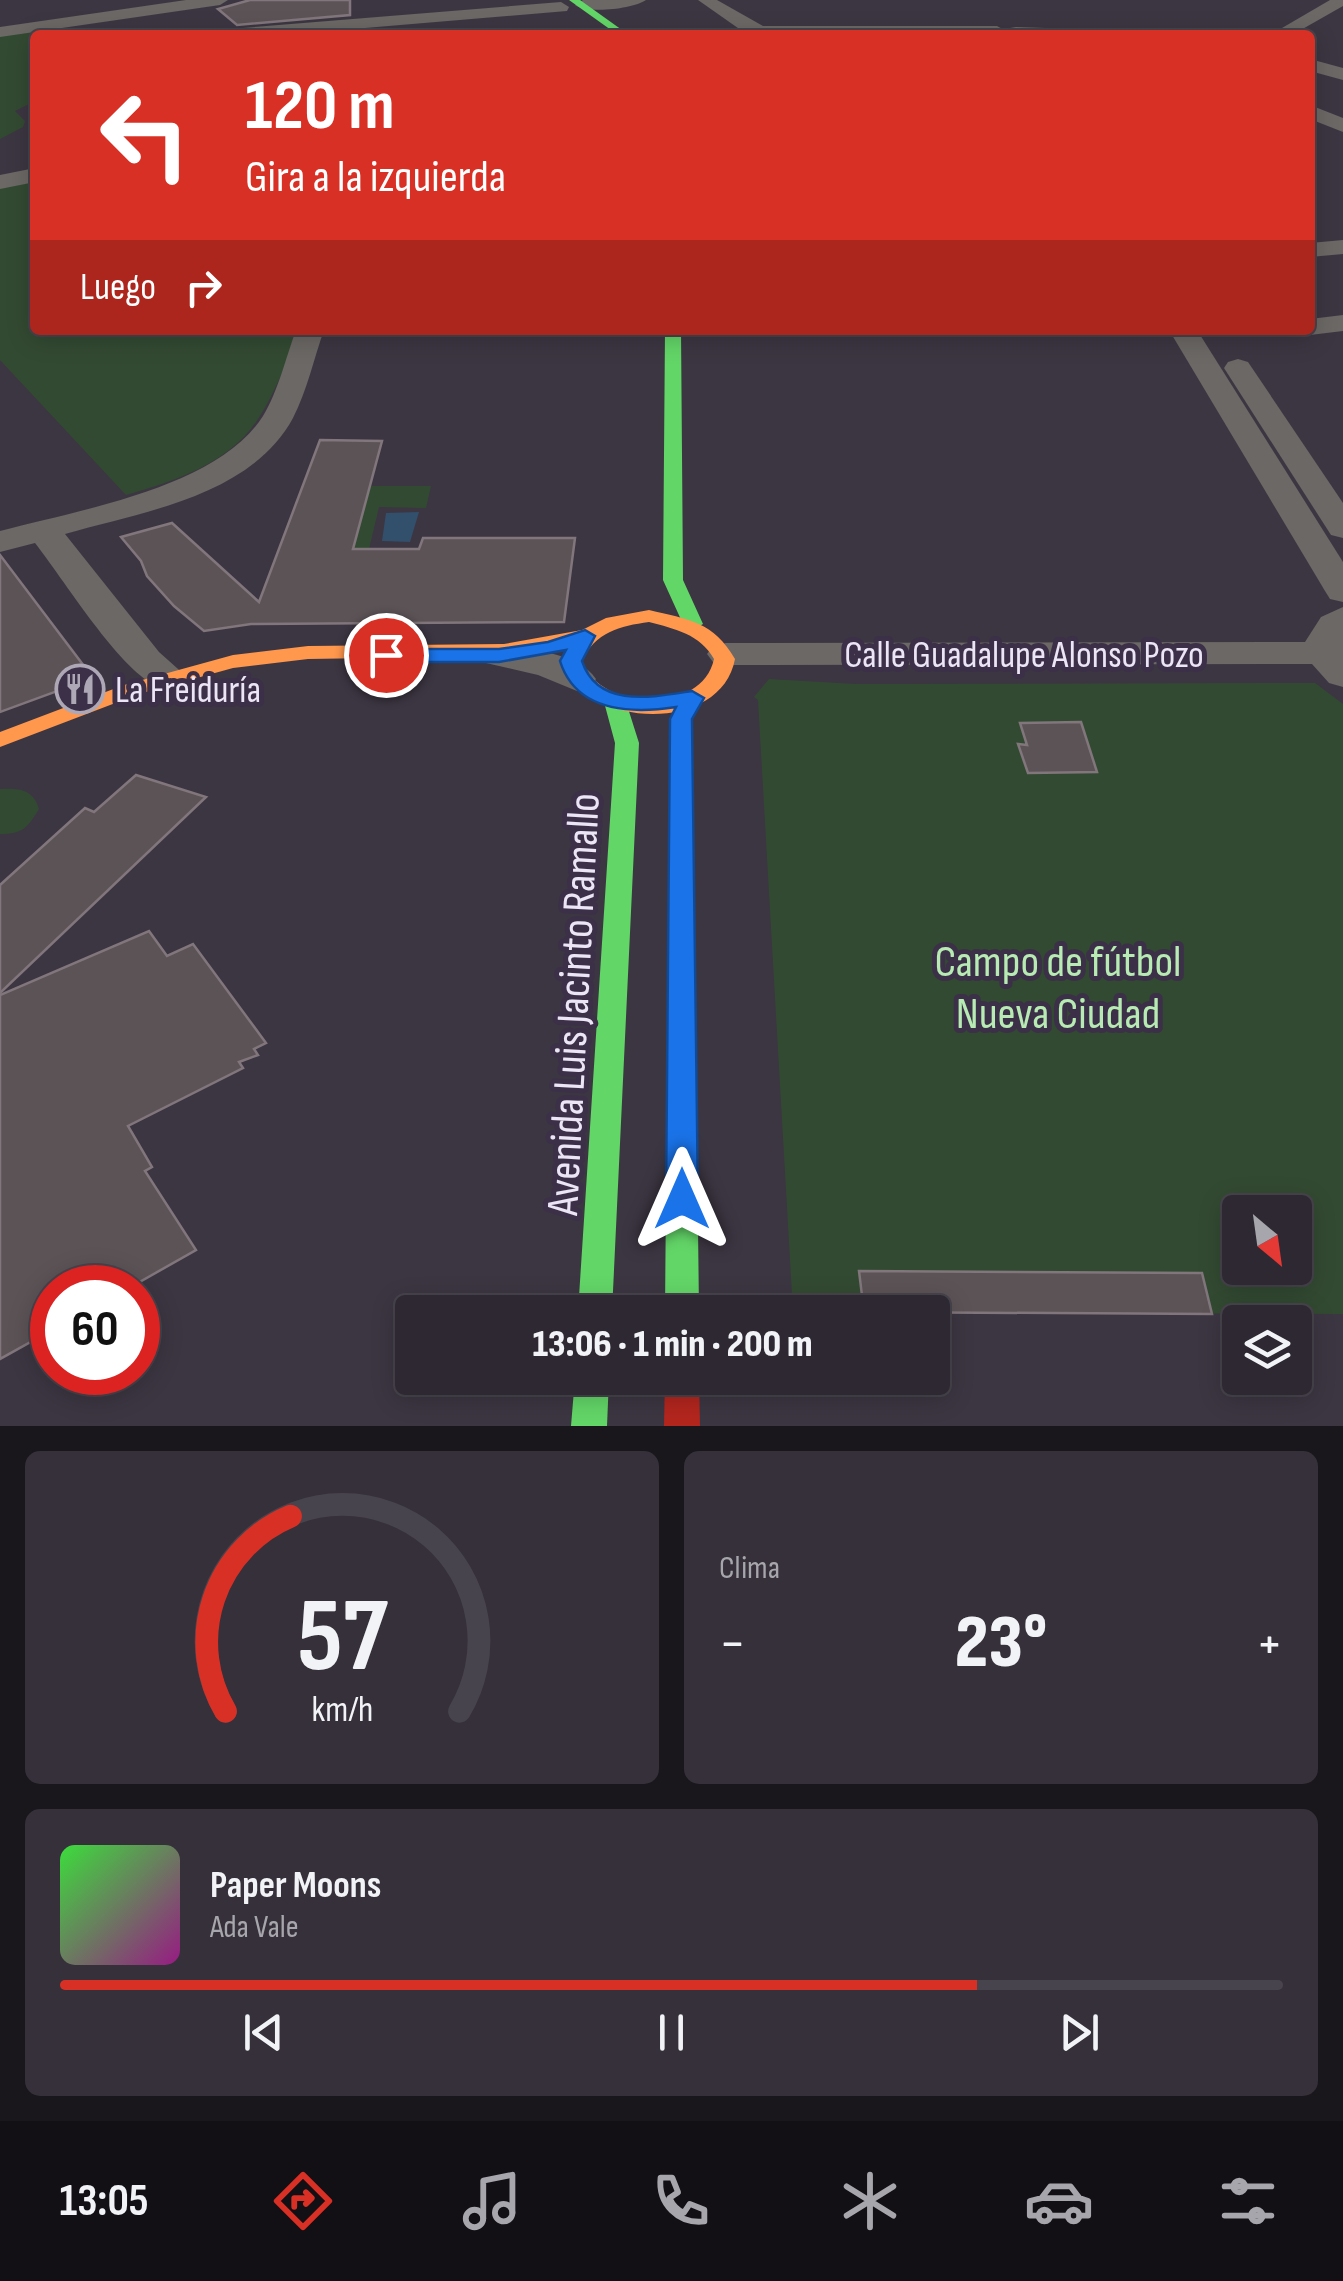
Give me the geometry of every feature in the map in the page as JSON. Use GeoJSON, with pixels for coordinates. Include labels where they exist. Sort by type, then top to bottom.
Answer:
{"type":"FeatureCollection","features":[{"type":"Feature","properties":{"kind":"main road"},"geometry":{"type":"LineString","coordinates":[[567,3],[593,30]]}},
{"type":"Feature","properties":{"kind":"main road"},"geometry":{"type":"LineString","coordinates":[[567,3],[615,30]]}},
{"type":"Feature","properties":{"kind":"main road"},"geometry":{"type":"LineString","coordinates":[[674,335],[673,580],[693,624]]}},
{"type":"Feature","properties":{"kind":"main road"},"geometry":{"type":"LineString","coordinates":[[618,620],[630,590]]}},
{"type":"Feature","properties":{"kind":"main road"},"geometry":{"type":"LineString","coordinates":[[0,740],[206,665],[272,656],[499,655],[552,648],[618,620],[649,616],[693,624],[711,634],[726,654],[725,669],[714,685],[692,698],[656,706],[615,702],[585,688],[577,679],[571,661],[585,636]]}},
{"type":"Feature","properties":{"kind":"main road"},"geometry":{"type":"LineString","coordinates":[[682,1295],[681,719],[692,698]]}},
{"type":"Feature","properties":{"kind":"main road","name":"Avenida Luis Jacinto Ramallo"},"geometry":{"type":"LineString","coordinates":[[597,1295],[627,743],[615,702]]}},
{"type":"Feature","properties":{"kind":"main road"},"geometry":{"type":"LineString","coordinates":[[589,1426],[591,1395]]}},
{"type":"Feature","properties":{"kind":"main road"},"geometry":{"type":"LineString","coordinates":[[682,1395],[682,1426]]}},
{"type":"Feature","properties":{"kind":"street"},"geometry":{"type":"LineString","coordinates":[[72,0],[66,8],[70,12],[128,13]]}},
{"type":"Feature","properties":{"kind":"street"},"geometry":{"type":"LineString","coordinates":[[0,32],[220,0]]}},
{"type":"Feature","properties":{"kind":"street"},"geometry":{"type":"LineString","coordinates":[[283,30],[638,0]]}},
{"type":"Feature","properties":{"kind":"street"},"geometry":{"type":"LineString","coordinates":[[706,0],[756,30]]}},
{"type":"Feature","properties":{"kind":"street"},"geometry":{"type":"LineString","coordinates":[[1288,30],[1342,0]]}},
{"type":"Feature","properties":{"kind":"street"},"geometry":{"type":"LineString","coordinates":[[193,4],[224,30]]}},
{"type":"Feature","properties":{"kind":"street"},"geometry":{"type":"LineString","coordinates":[[8,12],[60,22]]}},
{"type":"Feature","properties":{"kind":"street"},"geometry":{"type":"LineString","coordinates":[[822,30],[1042,30]]}},
{"type":"Feature","properties":{"kind":"street"},"geometry":{"type":"LineString","coordinates":[[1315,66],[1343,74]]}},
{"type":"Feature","properties":{"kind":"street"},"geometry":{"type":"LineString","coordinates":[[0,180],[30,174]]}},
{"type":"Feature","properties":{"kind":"street"},"geometry":{"type":"LineString","coordinates":[[1315,249],[1343,246]]}},
{"type":"Feature","properties":{"kind":"street"},"geometry":{"type":"LineString","coordinates":[[1315,325],[1343,322]]}},
{"type":"Feature","properties":{"kind":"street"},"geometry":{"type":"LineString","coordinates":[[21,537],[212,477],[251,450],[278,417],[308,335]]}},
{"type":"Feature","properties":{"kind":"street"},"geometry":{"type":"LineString","coordinates":[[1186,335],[1343,591]]}},
{"type":"Feature","properties":{"kind":"street"},"geometry":{"type":"LineString","coordinates":[[1216,335],[1343,528]]}},
{"type":"Feature","properties":{"kind":"street"},"geometry":{"type":"LineString","coordinates":[[21,537],[168,678]]}},
{"type":"Feature","properties":{"kind":"street"},"geometry":{"type":"LineString","coordinates":[[21,537],[132,691]]}},
{"type":"Feature","properties":{"kind":"street"},"geometry":{"type":"LineString","coordinates":[[1333,664],[1320,642],[1326,628],[1343,617]]}},
{"type":"Feature","properties":{"kind":"street","name":"Calle Guadalupe Alonso Pozo"},"geometry":{"type":"LineString","coordinates":[[726,654],[1333,664]]}},
{"type":"Feature","properties":{"kind":"street"},"geometry":{"type":"LineString","coordinates":[[499,655],[550,666],[577,679]]}},
{"type":"Feature","properties":{"kind":"green space"},"geometry":{"type":"Polygon","coordinates":[[[52,27],[53,30],[30,30],[30,104],[15,111],[25,121],[23,127],[0,139],[0,34],[52,27]]]}},
{"type":"Feature","properties":{"kind":"green space"},"geometry":{"type":"Polygon","coordinates":[[[30,180],[30,335],[297,335],[272,394],[244,437],[197,469],[126,495],[0,360],[0,186],[30,180]]]}},
{"type":"Feature","properties":{"kind":"green space"},"geometry":{"type":"Polygon","coordinates":[[[370,486],[431,486],[426,508],[379,507],[369,549],[353,549],[370,486]]]}},
{"type":"Feature","properties":{"kind":"green space","name":"Campo de fútbol Nueva Ciudad"},"geometry":{"type":"Polygon","coordinates":[[[769,679],[855,684],[1315,683],[1343,704],[1343,1314],[1312,1314],[1312,1305],[1222,1305],[1222,1314],[950,1313],[950,1295],[792,1295],[758,700],[754,697],[769,679]]]}},
{"type":"Feature","properties":{"kind":"green space"},"geometry":{"type":"Polygon","coordinates":[[[0,789],[24,791],[33,797],[39,809],[27,825],[14,833],[0,834],[0,789]]]}},
{"type":"Feature","properties":{"kind":"water"},"geometry":{"type":"Polygon","coordinates":[[[419,512],[410,542],[382,541],[386,513],[419,512]]]}},
{"type":"Feature","properties":{"kind":"building"},"geometry":{"type":"Polygon","coordinates":[[[250,0],[350,0],[350,15],[237,25],[218,9],[250,0]]]}},
{"type":"Feature","properties":{"kind":"building"},"geometry":{"type":"Polygon","coordinates":[[[320,440],[382,441],[353,549],[419,549],[423,538],[575,538],[564,622],[251,624],[204,631],[147,576],[141,561],[121,537],[172,523],[259,602],[320,440]]]}},
{"type":"Feature","properties":{"kind":"building"},"geometry":{"type":"Polygon","coordinates":[[[0,555],[93,678],[0,712],[0,555]]]}},
{"type":"Feature","properties":{"kind":"building"},"geometry":{"type":"Polygon","coordinates":[[[1081,722],[1097,772],[1028,773],[1018,744],[1027,745],[1020,723],[1081,722]]]}},
{"type":"Feature","properties":{"kind":"building"},"geometry":{"type":"Polygon","coordinates":[[[136,775],[206,797],[0,993],[0,885],[85,808],[94,812],[136,775]]]}},
{"type":"Feature","properties":{"kind":"building"},"geometry":{"type":"Polygon","coordinates":[[[149,931],[167,956],[193,944],[266,1043],[254,1049],[258,1055],[239,1062],[243,1068],[128,1126],[152,1167],[145,1171],[196,1250],[160,1270],[160,1265],[30,1265],[30,1342],[0,1359],[0,995],[149,931]]]}},
{"type":"Feature","properties":{"kind":"building"},"geometry":{"type":"Polygon","coordinates":[[[859,1271],[1202,1273],[1212,1314],[950,1312],[950,1295],[862,1295],[859,1271]]]}},
{"type":"Feature","properties":{"kind":"traffic: fast"},"geometry":{"type":"LineString","coordinates":[[574,0],[617,30]]}},
{"type":"Feature","properties":{"kind":"traffic: fast"},"geometry":{"type":"LineString","coordinates":[[673,335],[673,580],[693,624]]}},
{"type":"Feature","properties":{"kind":"traffic: fast"},"geometry":{"type":"LineString","coordinates":[[682,1295],[681,719],[692,698]]}},
{"type":"Feature","properties":{"kind":"traffic: fast"},"geometry":{"type":"LineString","coordinates":[[596,1295],[627,743],[615,702]]}},
{"type":"Feature","properties":{"kind":"traffic: fast"},"geometry":{"type":"LineString","coordinates":[[589,1426],[591,1395]]}},
{"type":"Feature","properties":{"kind":"traffic: slow"},"geometry":{"type":"LineString","coordinates":[[649,616],[690,627],[715,642],[724,659],[721,676],[707,691],[684,702],[655,706],[621,703],[589,689],[578,677],[571,661],[592,632],[649,616]]}},
{"type":"Feature","properties":{"kind":"traffic: slow"},"geometry":{"type":"LineString","coordinates":[[0,740],[131,690],[233,661],[308,653],[504,650],[585,636]]}},
{"type":"Feature","properties":{"kind":"traffic: jam"},"geometry":{"type":"LineString","coordinates":[[682,1395],[682,1426]]}},
{"type":"Feature","properties":{"kind":"place","name":"La Freiduría"},"geometry":{"type":"Point","coordinates":[80,689]}},
{"type":"Feature","properties":{"kind":"route"},"geometry":{"type":"LineString","coordinates":[[386,655],[499,655],[552,648],[585,636],[572,652],[571,661],[585,688],[615,702],[642,706],[692,698],[681,719],[682,1199]]}}]}
